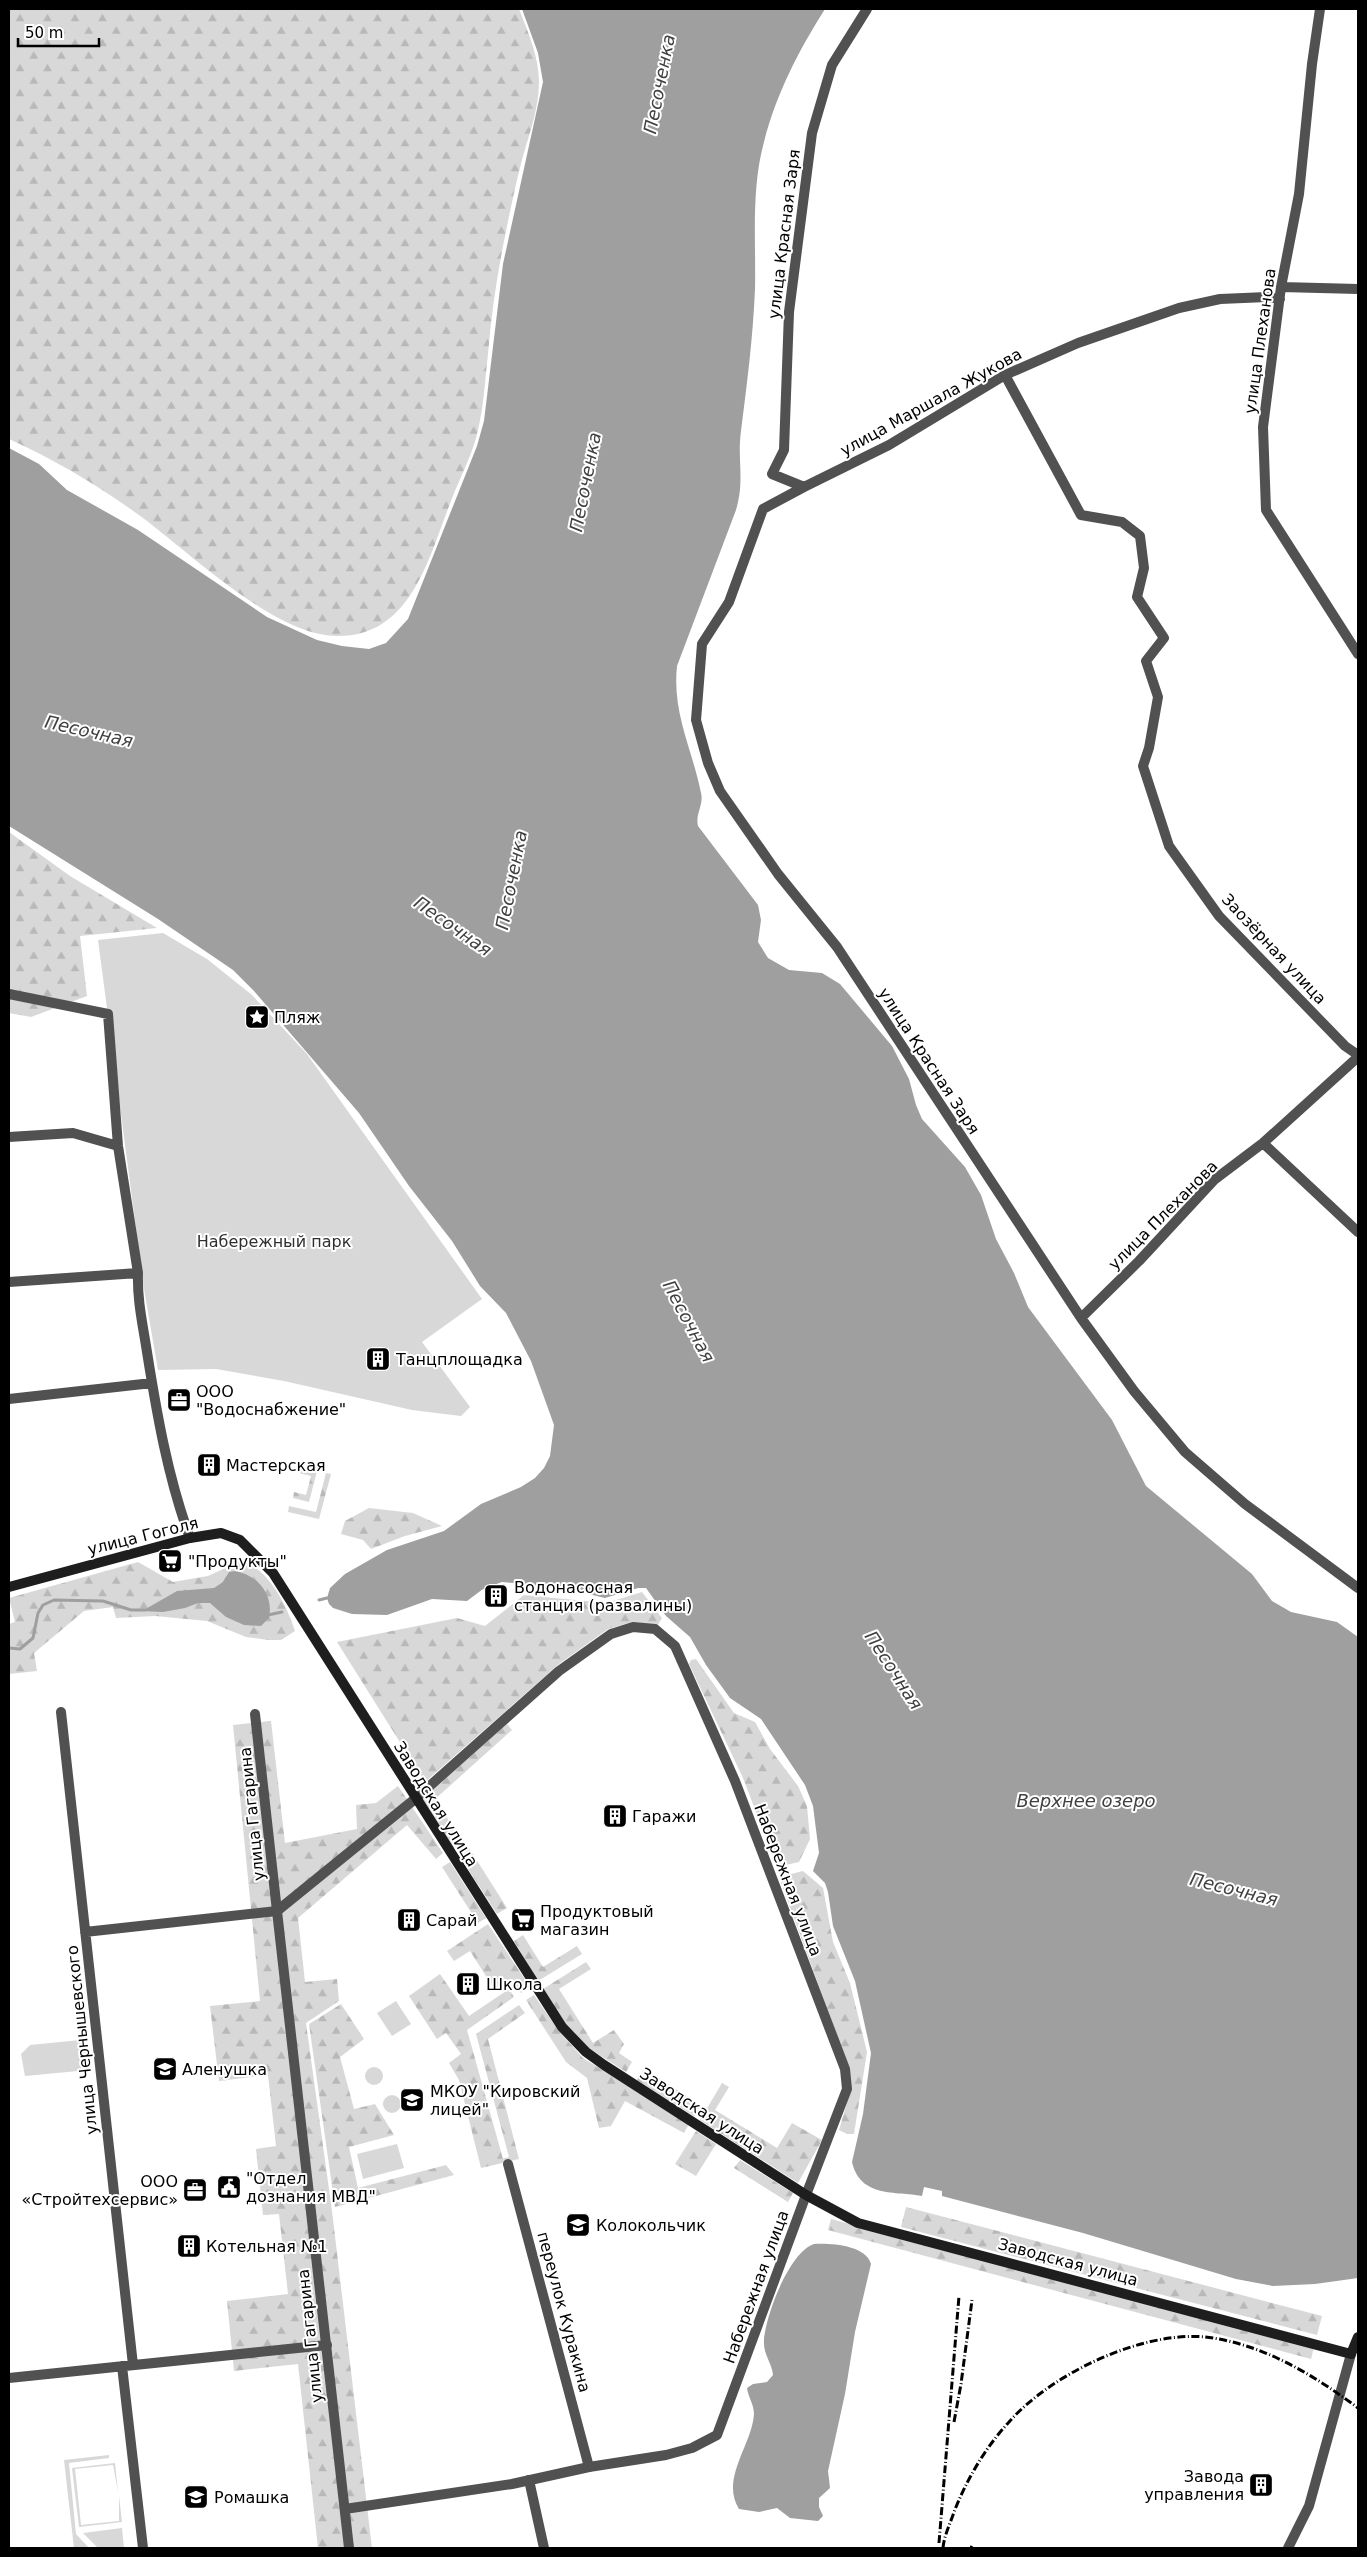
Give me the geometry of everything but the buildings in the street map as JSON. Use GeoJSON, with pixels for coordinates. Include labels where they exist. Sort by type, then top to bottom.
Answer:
{"type":"FeatureCollection","features":[{"type":"Feature","properties":{"kind":"main road","name":"улица Гоголя"},"geometry":{"type":"LineString","coordinates":[[9,1587],[190,1538],[221,1533],[240,1540],[273,1573]]}},
{"type":"Feature","properties":{"kind":"main road","name":"Заводская улица"},"geometry":{"type":"LineString","coordinates":[[273,1573],[415,1799],[562,2027],[586,2052],[806,2196],[858,2222],[1351,2354]]}},
{"type":"Feature","properties":{"kind":"main road"},"geometry":{"type":"LineString","coordinates":[[1351,2354],[1358,2337]]}},
{"type":"Feature","properties":{"kind":"street","name":"улица Красная Заря"},"geometry":{"type":"LineString","coordinates":[[804,486],[772,474],[784,450],[789,312],[812,133],[832,65],[867,9]]}},
{"type":"Feature","properties":{"kind":"street","name":"улица Плеханова"},"geometry":{"type":"LineString","coordinates":[[1320,9],[1312,64],[1299,194],[1281,287],[1263,427],[1266,510],[1358,654]]}},
{"type":"Feature","properties":{"kind":"street"},"geometry":{"type":"LineString","coordinates":[[1281,287],[1358,289]]}},
{"type":"Feature","properties":{"kind":"street","name":"улица Маршала Жукова"},"geometry":{"type":"LineString","coordinates":[[804,486],[889,445],[1005,375],[1078,343],[1179,308],[1220,299],[1280,298]]}},
{"type":"Feature","properties":{"kind":"street","name":"Заозёрная улица"},"geometry":{"type":"LineString","coordinates":[[1005,375],[1080,515],[1122,522],[1140,536],[1144,568],[1137,596],[1164,638],[1146,660],[1158,697],[1149,748],[1142,766],[1169,846],[1219,916],[1345,1046],[1358,1056]]}},
{"type":"Feature","properties":{"kind":"street","name":"улица Красная Заря"},"geometry":{"type":"LineString","coordinates":[[804,486],[763,509],[729,602],[702,644],[696,720],[708,763],[720,791],[778,874],[837,946],[1081,1318],[1134,1391],[1185,1452],[1245,1504],[1358,1588]]}},
{"type":"Feature","properties":{"kind":"street"},"geometry":{"type":"LineString","coordinates":[[9,994],[108,1014],[118,1146],[138,1273],[137,1290],[152,1384],[175,1496],[190,1538]]}},
{"type":"Feature","properties":{"kind":"street","name":"улица Плеханова"},"geometry":{"type":"LineString","coordinates":[[1081,1318],[1139,1261],[1214,1180],[1263,1143],[1358,1056]]}},
{"type":"Feature","properties":{"kind":"street"},"geometry":{"type":"LineString","coordinates":[[9,1137],[73,1133],[118,1146]]}},
{"type":"Feature","properties":{"kind":"street"},"geometry":{"type":"LineString","coordinates":[[1263,1143],[1358,1232]]}},
{"type":"Feature","properties":{"kind":"street"},"geometry":{"type":"LineString","coordinates":[[9,1282],[138,1273]]}},
{"type":"Feature","properties":{"kind":"street"},"geometry":{"type":"LineString","coordinates":[[9,1399],[152,1384]]}},
{"type":"Feature","properties":{"kind":"street","name":"Набережная улица"},"geometry":{"type":"LineString","coordinates":[[415,1799],[559,1671],[611,1634],[633,1627],[655,1629],[675,1646],[735,1781],[845,2070],[847,2089],[717,2435],[692,2448],[590,2467]]}},
{"type":"Feature","properties":{"kind":"street","name":"улица Чернышевского"},"geometry":{"type":"LineString","coordinates":[[61,1712],[128,2365],[143,2548]]}},
{"type":"Feature","properties":{"kind":"street","name":"улица Гагарина"},"geometry":{"type":"LineString","coordinates":[[255,1714],[349,2548]]}},
{"type":"Feature","properties":{"kind":"street"},"geometry":{"type":"LineString","coordinates":[[85,1932],[278,1911],[415,1799]]}},
{"type":"Feature","properties":{"kind":"street","name":"переулок Куракина"},"geometry":{"type":"LineString","coordinates":[[508,2164],[590,2467]]}},
{"type":"Feature","properties":{"kind":"street"},"geometry":{"type":"LineString","coordinates":[[9,2378],[326,2345]]}},
{"type":"Feature","properties":{"kind":"street"},"geometry":{"type":"LineString","coordinates":[[1288,2548],[1309,2506],[1351,2354]]}},
{"type":"Feature","properties":{"kind":"street"},"geometry":{"type":"LineString","coordinates":[[345,2509],[529,2480],[590,2467]]}},
{"type":"Feature","properties":{"kind":"street"},"geometry":{"type":"LineString","coordinates":[[529,2480],[544,2548]]}},
{"type":"Feature","properties":{"kind":"green space"},"geometry":{"type":"Polygon","coordinates":[[[9,9],[519,9],[535,54],[539,73],[539,91],[500,260],[478,430],[470,457],[425,568],[414,590],[400,608],[383,623],[363,633],[337,636],[312,632],[286,622],[259,607],[232,588],[136,513],[90,482],[9,439],[9,9]]]}},
{"type":"Feature","properties":{"kind":"green space"},"geometry":{"type":"Polygon","coordinates":[[[9,832],[70,876],[157,928],[80,936],[87,996],[31,1017],[9,1013],[9,832]]]}},
{"type":"Feature","properties":{"kind":"green space","name":"Набережный парк"},"geometry":{"type":"Polygon","coordinates":[[[163,933],[207,959],[252,995],[307,1054],[482,1299],[422,1342],[470,1407],[461,1416],[412,1410],[284,1381],[216,1369],[158,1370],[144,1289],[98,940],[163,933]]]}},
{"type":"Feature","properties":{"kind":"green space"},"geometry":{"type":"Polygon","coordinates":[[[300,1467],[317,1471],[309,1502],[293,1498],[294,1492],[306,1495],[311,1476],[299,1473],[300,1467]]]}},
{"type":"Feature","properties":{"kind":"green space"},"geometry":{"type":"Polygon","coordinates":[[[326,1473],[331,1474],[319,1519],[288,1512],[289,1506],[316,1512],[326,1473]]]}},
{"type":"Feature","properties":{"kind":"green space"},"geometry":{"type":"Polygon","coordinates":[[[369,1508],[413,1513],[442,1526],[405,1536],[371,1549],[363,1540],[341,1534],[345,1521],[369,1508]]]}},
{"type":"Feature","properties":{"kind":"green space"},"geometry":{"type":"Polygon","coordinates":[[[234,1561],[245,1562],[255,1567],[264,1575],[280,1597],[295,1631],[281,1640],[268,1640],[246,1637],[207,1621],[155,1616],[116,1618],[113,1607],[84,1611],[34,1653],[37,1671],[9,1674],[9,1624],[15,1622],[9,1598],[138,1562],[173,1582],[208,1576],[232,1565],[234,1561]]]}},
{"type":"Feature","properties":{"kind":"green space"},"geometry":{"type":"Polygon","coordinates":[[[642,1592],[662,1618],[658,1625],[632,1622],[608,1629],[559,1664],[425,1782],[337,1642],[457,1618],[485,1626],[524,1595],[606,1603],[642,1592]]]}},
{"type":"Feature","properties":{"kind":"green space"},"geometry":{"type":"Polygon","coordinates":[[[696,1659],[734,1713],[755,1722],[770,1749],[798,1786],[807,1806],[810,1839],[799,1862],[777,1867],[743,1778],[689,1664],[691,1660],[696,1659]]]}},
{"type":"Feature","properties":{"kind":"green space"},"geometry":{"type":"Polygon","coordinates":[[[271,1721],[285,1843],[357,1829],[356,1805],[376,1803],[398,1786],[443,1853],[436,1859],[407,1825],[298,1918],[305,1982],[337,1979],[339,2001],[306,2023],[332,2211],[372,2548],[318,2548],[298,2364],[234,2371],[227,2301],[288,2294],[279,2214],[263,2215],[256,2149],[276,2146],[268,2075],[219,2081],[210,2006],[260,2001],[233,1725],[271,1721]]]}},
{"type":"Feature","properties":{"kind":"green space"},"geometry":{"type":"Polygon","coordinates":[[[507,1724],[512,1730],[434,1800],[464,1841],[453,1848],[421,1800],[507,1724]]]}},
{"type":"Feature","properties":{"kind":"green space"},"geometry":{"type":"Polygon","coordinates":[[[469,1848],[507,1908],[497,1914],[459,1855],[469,1848]]]}},
{"type":"Feature","properties":{"kind":"green space"},"geometry":{"type":"Polygon","coordinates":[[[450,1862],[486,1918],[478,1923],[442,1867],[450,1862]]]}},
{"type":"Feature","properties":{"kind":"green space"},"geometry":{"type":"Polygon","coordinates":[[[803,1871],[823,1888],[833,1942],[850,1983],[867,2052],[854,2134],[847,2134],[839,2130],[851,2089],[849,2068],[779,1877],[803,1871]]]}},
{"type":"Feature","properties":{"kind":"green space"},"geometry":{"type":"Polygon","coordinates":[[[488,1924],[530,1987],[521,1993],[512,1979],[495,1990],[470,1951],[454,1961],[447,1951],[488,1924]]]}},
{"type":"Feature","properties":{"kind":"green space"},"geometry":{"type":"Polygon","coordinates":[[[523,1935],[543,1967],[577,1946],[582,1954],[538,1981],[514,1941],[523,1935]]]}},
{"type":"Feature","properties":{"kind":"green space"},"geometry":{"type":"Polygon","coordinates":[[[586,1962],[591,1969],[559,1989],[593,2043],[614,2030],[624,2044],[619,2053],[632,2062],[626,2072],[590,2049],[566,2025],[543,1989],[586,1962]]]}},
{"type":"Feature","properties":{"kind":"green space"},"geometry":{"type":"Polygon","coordinates":[[[440,1974],[469,2016],[509,1989],[514,1997],[467,2030],[503,2159],[509,2157],[476,2034],[519,2005],[525,2013],[488,2039],[519,2159],[481,2168],[459,2080],[449,2063],[461,2054],[446,2033],[437,2039],[409,1996],[440,1974]]]}},
{"type":"Feature","properties":{"kind":"green space"},"geometry":{"type":"Polygon","coordinates":[[[534,1995],[558,2030],[583,2058],[689,2124],[684,2133],[625,2101],[611,2126],[599,2128],[587,2078],[566,2062],[526,2000],[534,1995]]]}},
{"type":"Feature","properties":{"kind":"green space"},"geometry":{"type":"Polygon","coordinates":[[[396,2001],[411,2024],[392,2036],[377,2013],[396,2001]]]}},
{"type":"Feature","properties":{"kind":"green space"},"geometry":{"type":"Polygon","coordinates":[[[341,2004],[364,2039],[340,2057],[354,2109],[375,2104],[394,2135],[349,2147],[358,2188],[446,2165],[454,2175],[335,2207],[309,2024],[341,2004]]]}},
{"type":"Feature","properties":{"kind":"green space"},"geometry":{"type":"Polygon","coordinates":[[[80,2040],[85,2042],[88,2064],[78,2071],[25,2076],[21,2054],[30,2045],[80,2040]]]}},
{"type":"Feature","properties":{"kind":"green space"},"geometry":{"type":"Polygon","coordinates":[[[370,2067],[378,2067],[383,2072],[381,2083],[370,2085],[365,2080],[365,2072],[370,2067]]]}},
{"type":"Feature","properties":{"kind":"green space"},"geometry":{"type":"Polygon","coordinates":[[[644,2069],[701,2105],[694,2116],[637,2080],[644,2069]]]}},
{"type":"Feature","properties":{"kind":"green space"},"geometry":{"type":"Polygon","coordinates":[[[722,2083],[729,2087],[715,2110],[777,2148],[792,2123],[822,2140],[798,2183],[700,2120],[722,2083]]]}},
{"type":"Feature","properties":{"kind":"green space"},"geometry":{"type":"Polygon","coordinates":[[[392,2095],[398,2098],[401,2104],[398,2110],[392,2113],[386,2110],[383,2104],[386,2098],[392,2095]]]}},
{"type":"Feature","properties":{"kind":"green space"},"geometry":{"type":"Polygon","coordinates":[[[696,2131],[716,2144],[696,2176],[675,2164],[696,2131]]]}},
{"type":"Feature","properties":{"kind":"green space"},"geometry":{"type":"Polygon","coordinates":[[[397,2144],[404,2168],[363,2179],[357,2154],[397,2144]]]}},
{"type":"Feature","properties":{"kind":"green space"},"geometry":{"type":"Polygon","coordinates":[[[740,2160],[793,2193],[788,2202],[734,2168],[740,2160]]]}},
{"type":"Feature","properties":{"kind":"green space"},"geometry":{"type":"Polygon","coordinates":[[[906,2207],[1322,2316],[1317,2335],[901,2227],[906,2207]]]}},
{"type":"Feature","properties":{"kind":"green space"},"geometry":{"type":"Polygon","coordinates":[[[831,2219],[1314,2347],[1311,2359],[828,2230],[831,2219]]]}},
{"type":"Feature","properties":{"kind":"green space"},"geometry":{"type":"Polygon","coordinates":[[[109,2455],[109,2458],[69,2463],[76,2534],[89,2548],[74,2548],[64,2460],[109,2455]]]}},
{"type":"Feature","properties":{"kind":"green space"},"geometry":{"type":"Polygon","coordinates":[[[115,2463],[118,2492],[113,2465],[75,2469],[81,2525],[119,2521],[119,2496],[122,2522],[79,2527],[72,2468],[115,2463]]]}},
{"type":"Feature","properties":{"kind":"green space"},"geometry":{"type":"Polygon","coordinates":[[[122,2528],[124,2548],[98,2548],[83,2533],[122,2528]]]}},
{"type":"Feature","properties":{"kind":"water","name":"Верхнее озеро"},"geometry":{"type":"Polygon","coordinates":[[[522,9],[825,9],[797,56],[775,107],[764,142],[757,178],[754,307],[740,442],[739,499],[677,666],[676,683],[680,715],[702,797],[697,822],[698,826],[758,905],[761,920],[758,942],[768,958],[789,970],[822,973],[840,984],[892,1046],[909,1079],[922,1119],[965,1167],[981,1195],[996,1239],[1014,1273],[1028,1307],[1112,1420],[1146,1486],[1252,1574],[1272,1601],[1291,1612],[1337,1622],[1358,1637],[1358,2278],[1315,2284],[1273,2286],[1236,2279],[1083,2233],[942,2196],[942,2191],[924,2187],[922,2196],[891,2193],[880,2191],[863,2182],[856,2174],[852,2162],[863,2114],[871,2053],[855,1981],[833,1926],[828,1892],[825,1883],[813,1871],[819,1853],[813,1806],[805,1785],[761,1719],[730,1698],[706,1665],[690,1637],[666,1616],[646,1588],[638,1588],[605,1598],[564,1588],[502,1582],[483,1589],[467,1601],[432,1599],[387,1615],[352,1614],[333,1608],[329,1604],[327,1598],[330,1588],[345,1574],[387,1550],[444,1531],[481,1504],[521,1487],[535,1478],[544,1468],[550,1456],[554,1425],[531,1361],[506,1313],[480,1286],[452,1241],[409,1186],[359,1113],[254,991],[233,970],[158,919],[9,826],[9,448],[39,464],[67,490],[138,530],[267,617],[317,640],[342,646],[369,649],[386,643],[408,619],[477,446],[484,421],[503,264],[543,82],[538,53],[522,9]]]}},
{"type":"Feature","properties":{"kind":"water"},"geometry":{"type":"Polygon","coordinates":[[[235,1571],[251,1577],[267,1594],[270,1610],[269,1618],[261,1626],[244,1625],[226,1617],[210,1603],[198,1603],[185,1608],[163,1612],[142,1611],[177,1591],[214,1588],[223,1582],[229,1572],[235,1571]]]}},
{"type":"Feature","properties":{"kind":"water"},"geometry":{"type":"Polygon","coordinates":[[[814,2244],[838,2245],[855,2249],[868,2258],[871,2264],[855,2332],[845,2394],[828,2471],[830,2488],[819,2498],[819,2507],[823,2516],[818,2521],[790,2518],[777,2508],[759,2512],[739,2509],[734,2498],[733,2486],[754,2414],[747,2388],[753,2384],[767,2382],[773,2375],[764,2341],[765,2330],[774,2302],[787,2272],[805,2249],[814,2244]]]}},
{"type":"Feature","properties":{"kind":"waterway"},"geometry":{"type":"LineString","coordinates":[[319,1600],[327,1598]]}},
{"type":"Feature","properties":{"kind":"waterway"},"geometry":{"type":"LineString","coordinates":[[9,1648],[20,1649],[33,1638],[38,1613],[43,1605],[54,1600],[103,1601],[131,1610],[145,1610]]}},
{"type":"Feature","properties":{"kind":"waterway"},"geometry":{"type":"LineString","coordinates":[[268,1615],[282,1612]]}},
{"type":"Feature","properties":{"kind":"railway"},"geometry":{"type":"LineString","coordinates":[[939,2543],[959,2296]]}},
{"type":"Feature","properties":{"kind":"railway"},"geometry":{"type":"LineString","coordinates":[[954,2422],[972,2300]]}},
{"type":"Feature","properties":{"kind":"railway"},"geometry":{"type":"LineString","coordinates":[[943,2548],[954,2512],[971,2476],[984,2453],[1009,2422],[1027,2404],[1073,2372],[1099,2359],[1126,2349],[1153,2341],[1180,2337],[1205,2337],[1226,2340],[1266,2353],[1286,2362],[1358,2408]]}},
{"type":"Feature","properties":{"kind":"place","name":"Пляж"},"geometry":{"type":"Point","coordinates":[257,1017]}},
{"type":"Feature","properties":{"kind":"place","name":"Танцплощадка"},"geometry":{"type":"Point","coordinates":[378,1359]}},
{"type":"Feature","properties":{"kind":"place","name":"ООО \"Водоснабжение\""},"geometry":{"type":"Point","coordinates":[179,1400]}},
{"type":"Feature","properties":{"kind":"place","name":"Мастерская"},"geometry":{"type":"Point","coordinates":[209,1465]}},
{"type":"Feature","properties":{"kind":"place","name":"\"Продукты\""},"geometry":{"type":"Point","coordinates":[170,1561]}},
{"type":"Feature","properties":{"kind":"place","name":"Водонасосная станция (развалины)"},"geometry":{"type":"Point","coordinates":[496,1596]}},
{"type":"Feature","properties":{"kind":"place","name":"Гаражи"},"geometry":{"type":"Point","coordinates":[615,1816]}},
{"type":"Feature","properties":{"kind":"place","name":"Сарай"},"geometry":{"type":"Point","coordinates":[409,1920]}},
{"type":"Feature","properties":{"kind":"place","name":"Продуктовый магазин"},"geometry":{"type":"Point","coordinates":[523,1920]}},
{"type":"Feature","properties":{"kind":"place","name":"Школа"},"geometry":{"type":"Point","coordinates":[468,1984]}},
{"type":"Feature","properties":{"kind":"place","name":"Аленушка"},"geometry":{"type":"Point","coordinates":[165,2069]}},
{"type":"Feature","properties":{"kind":"place","name":"МКОУ \"Кировский лицей\""},"geometry":{"type":"Point","coordinates":[412,2100]}},
{"type":"Feature","properties":{"kind":"place","name":"\"Отдел дознания МВД\""},"geometry":{"type":"Point","coordinates":[229,2187]}},
{"type":"Feature","properties":{"kind":"place","name":"ООО «Стройтехсервис»"},"geometry":{"type":"Point","coordinates":[195,2190]}},
{"type":"Feature","properties":{"kind":"place","name":"Колокольчик"},"geometry":{"type":"Point","coordinates":[578,2225]}},
{"type":"Feature","properties":{"kind":"place","name":"Котельная №1"},"geometry":{"type":"Point","coordinates":[189,2246]}},
{"type":"Feature","properties":{"kind":"place","name":"Завода управления"},"geometry":{"type":"Point","coordinates":[1261,2485]}},
{"type":"Feature","properties":{"kind":"place","name":"Ромашка"},"geometry":{"type":"Point","coordinates":[196,2497]}},
{"type":"Feature","properties":{"kind":"water label","name":"Песоченка"},"geometry":{"type":"Point","coordinates":[659,84]}},
{"type":"Feature","properties":{"kind":"water label","name":"Песоченка"},"geometry":{"type":"Point","coordinates":[585,482]}},
{"type":"Feature","properties":{"kind":"water label","name":"Песочная"},"geometry":{"type":"Point","coordinates":[89,731]}},
{"type":"Feature","properties":{"kind":"water label","name":"Песоченка"},"geometry":{"type":"Point","coordinates":[511,880]}},
{"type":"Feature","properties":{"kind":"water label","name":"Песочная"},"geometry":{"type":"Point","coordinates":[453,926]}},
{"type":"Feature","properties":{"kind":"water label","name":"Песочная"},"geometry":{"type":"Point","coordinates":[689,1321]}},
{"type":"Feature","properties":{"kind":"water label","name":"Песочная"},"geometry":{"type":"Point","coordinates":[894,1670]}},
{"type":"Feature","properties":{"kind":"water label","name":"Песочная"},"geometry":{"type":"Point","coordinates":[1234,1889]}}]}
